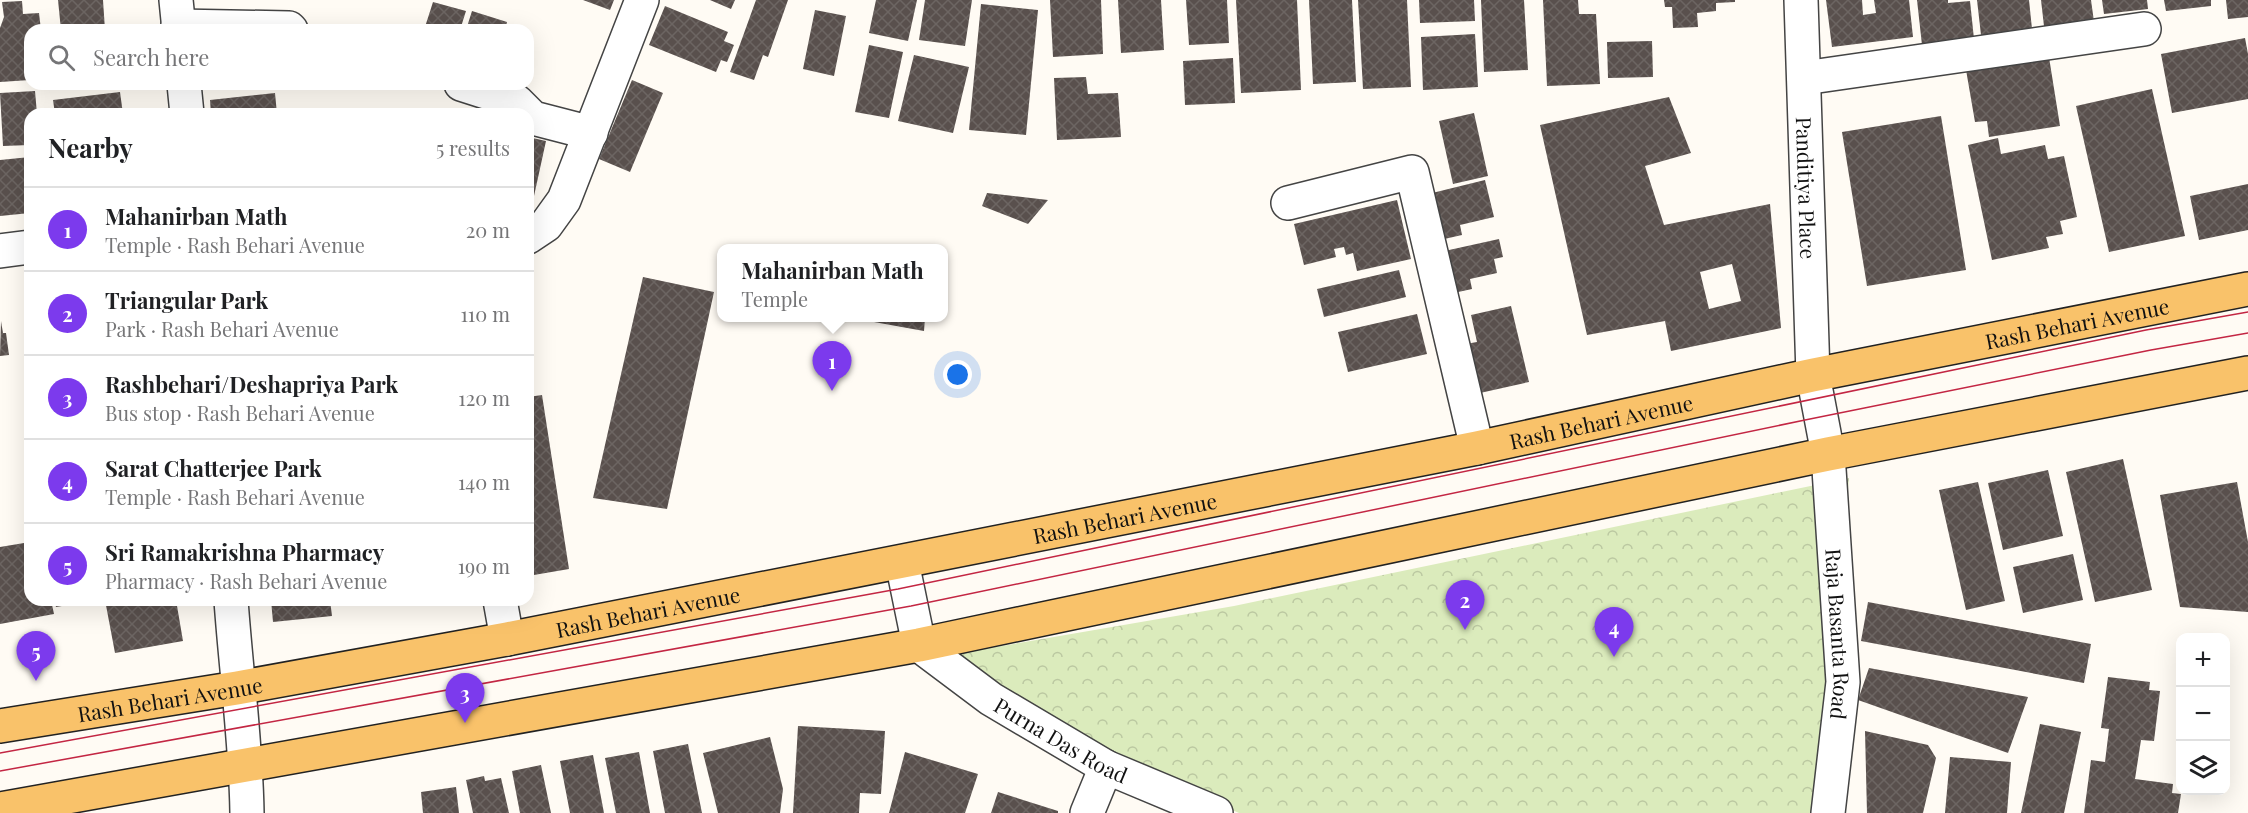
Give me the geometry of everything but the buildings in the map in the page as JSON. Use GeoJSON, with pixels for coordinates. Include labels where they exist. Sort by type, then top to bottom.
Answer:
{"type":"FeatureCollection","features":[{"type":"Feature","properties":{"kind":"main road","name":"Rash Behari Avenue"},"geometry":{"type":"LineString","coordinates":[[0,726],[237,688],[507,639],[1477,448],[1813,375],[2248,289]]}},
{"type":"Feature","properties":{"kind":"main road"},"geometry":{"type":"LineString","coordinates":[[0,809],[919,645],[1828,454],[2248,373]]}},
{"type":"Feature","properties":{"kind":"street"},"geometry":{"type":"LineString","coordinates":[[534,233],[546,225],[564,200],[642,0]]}},
{"type":"Feature","properties":{"kind":"street","name":"Panditiya Place"},"geometry":{"type":"LineString","coordinates":[[1801,0],[1813,375],[1828,454]]}},
{"type":"Feature","properties":{"kind":"street"},"geometry":{"type":"LineString","coordinates":[[178,19],[247,24]]}},
{"type":"Feature","properties":{"kind":"street"},"geometry":{"type":"LineString","coordinates":[[1804,78],[2144,29]]}},
{"type":"Feature","properties":{"kind":"street"},"geometry":{"type":"LineString","coordinates":[[185,90],[186,108]]}},
{"type":"Feature","properties":{"kind":"street"},"geometry":{"type":"LineString","coordinates":[[480,90],[517,102],[523,108]]}},
{"type":"Feature","properties":{"kind":"street"},"geometry":{"type":"LineString","coordinates":[[534,118],[591,133]]}},
{"type":"Feature","properties":{"kind":"street"},"geometry":{"type":"LineString","coordinates":[[1288,203],[1412,172],[1477,448]]}},
{"type":"Feature","properties":{"kind":"street"},"geometry":{"type":"LineString","coordinates":[[0,251],[24,248]]}},
{"type":"Feature","properties":{"kind":"street","name":"Raja Basanta Road"},"geometry":{"type":"LineString","coordinates":[[1827,813],[1843,682],[1828,454]]}},
{"type":"Feature","properties":{"kind":"street"},"geometry":{"type":"LineString","coordinates":[[902,562],[919,645]]}},
{"type":"Feature","properties":{"kind":"street"},"geometry":{"type":"LineString","coordinates":[[231,606],[237,688],[246,764],[247,813]]}},
{"type":"Feature","properties":{"kind":"street"},"geometry":{"type":"LineString","coordinates":[[501,606],[507,639]]}},
{"type":"Feature","properties":{"kind":"street","name":"Purna Das Road"},"geometry":{"type":"LineString","coordinates":[[919,645],[991,699],[1106,767],[1216,813]]}},
{"type":"Feature","properties":{"kind":"street"},"geometry":{"type":"LineString","coordinates":[[1087,813],[1106,767]]}},
{"type":"Feature","properties":{"kind":"green space"},"geometry":{"type":"Polygon","coordinates":[[[1849,478],[1819,813],[1239,813],[1113,757],[987,685],[955,654],[1234,606],[1849,478]]]}},
{"type":"Feature","properties":{"kind":"tram line"},"geometry":{"type":"LineString","coordinates":[[0,753],[898,589],[2146,330],[2248,312]]}},
{"type":"Feature","properties":{"kind":"tram line"},"geometry":{"type":"LineString","coordinates":[[0,771],[911,606],[1805,420],[2151,350],[2248,333]]}},
{"type":"Feature","properties":{"kind":"place","name":"Mahanirban Math"},"geometry":{"type":"Point","coordinates":[832,391]}},
{"type":"Feature","properties":{"kind":"place","name":"Triangular Park"},"geometry":{"type":"Point","coordinates":[1465,630]}},
{"type":"Feature","properties":{"kind":"place","name":"Sarat Chatterjee Park"},"geometry":{"type":"Point","coordinates":[1614,657]}},
{"type":"Feature","properties":{"kind":"place","name":"Sri Ramakrishna Pharmacy"},"geometry":{"type":"Point","coordinates":[36,681]}},
{"type":"Feature","properties":{"kind":"place","name":"Rashbehari/Deshapriya Park"},"geometry":{"type":"Point","coordinates":[465,723]}}]}
